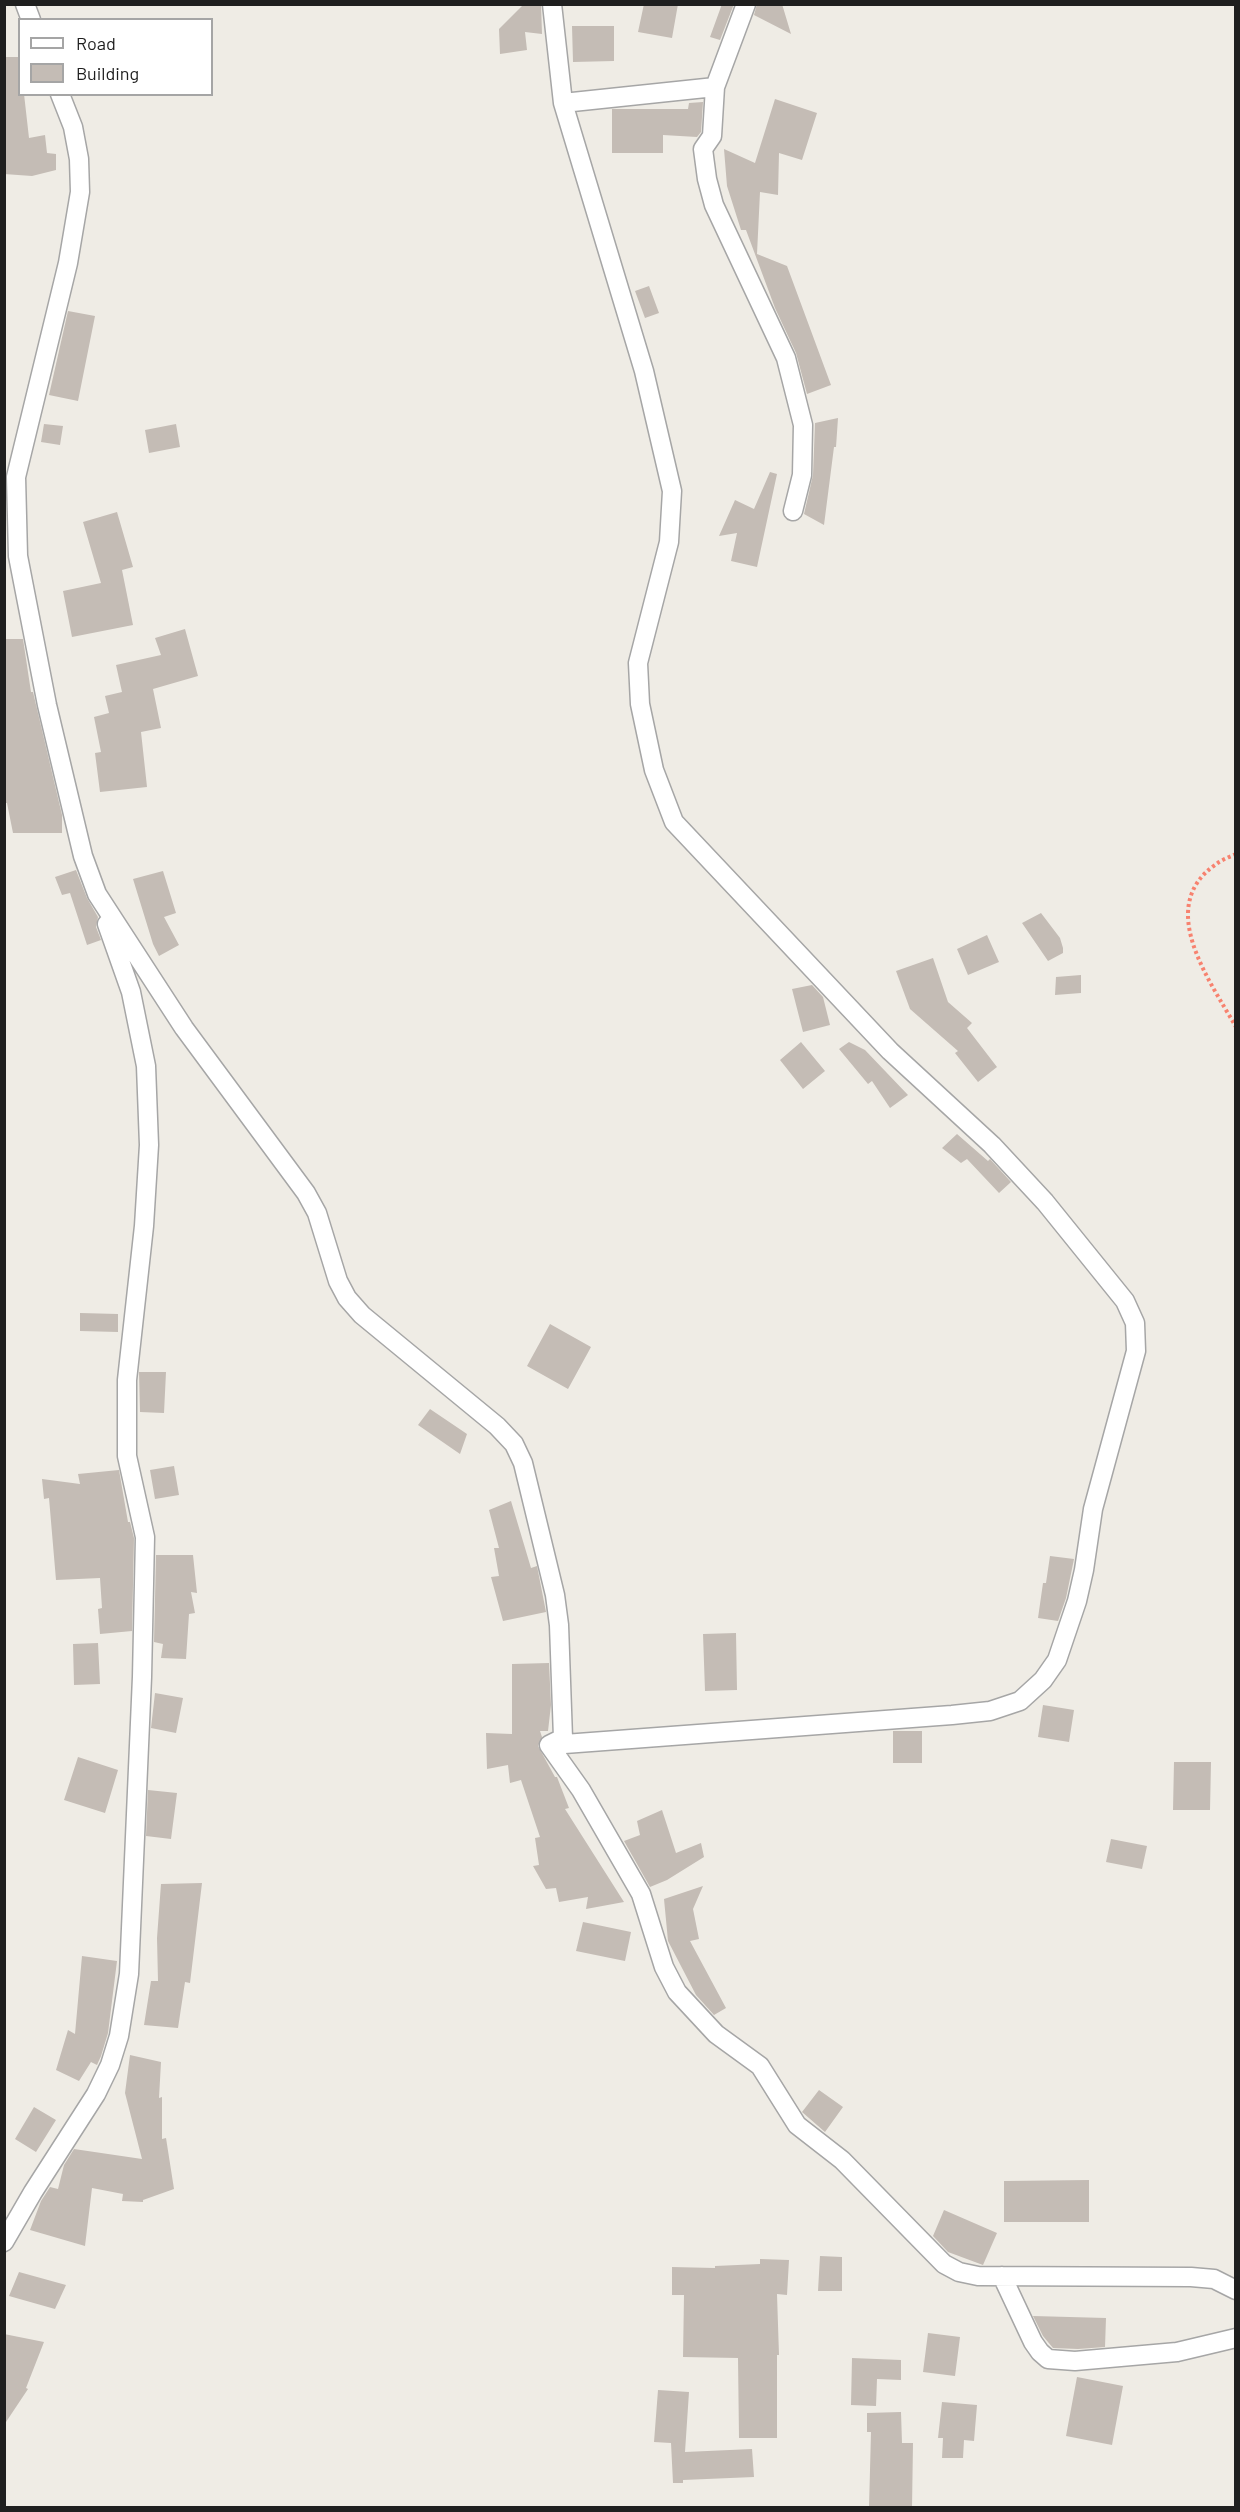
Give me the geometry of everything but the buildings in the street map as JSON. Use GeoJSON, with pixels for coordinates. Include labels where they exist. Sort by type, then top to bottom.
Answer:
{"type":"FeatureCollection","features":[{"type":"Feature","properties":{"kind":"street"},"geometry":{"type":"LineString","coordinates":[[549,1745],[952,1715],[990,1711],[1020,1701],[1043,1680],[1057,1660],[1077,1601],[1093,1509],[1136,1351],[1136,1323],[1125,1301],[1045,1202],[992,1145],[890,1051],[674,822],[654,770],[640,704],[638,663],[669,542],[672,491],[644,371],[563,103],[552,4]]}},
{"type":"Feature","properties":{"kind":"street"},"geometry":{"type":"LineString","coordinates":[[746,4],[715,87],[712,136],[703,149],[707,179],[714,205],[786,358],[803,424],[802,476],[793,511]]}},
{"type":"Feature","properties":{"kind":"street"},"geometry":{"type":"LineString","coordinates":[[563,103],[715,87]]}},
{"type":"Feature","properties":{"kind":"street"},"geometry":{"type":"LineString","coordinates":[[4,2242],[38,2182],[96,2094],[110,2066],[119,2036],[129,1974],[142,1677],[145,1536],[127,1456],[127,1380],[144,1226],[149,1145],[146,1066],[131,992],[83,856],[46,705],[18,556],[16,477],[68,263],[80,192],[80,159],[73,127],[61,96]]}},
{"type":"Feature","properties":{"kind":"street"},"geometry":{"type":"LineString","coordinates":[[97,894],[184,1028],[306,1193],[318,1213],[338,1281],[347,1298],[362,1315],[497,1426],[514,1444],[523,1463],[555,1595],[559,1625],[562,1738],[549,1745]]}},
{"type":"Feature","properties":{"kind":"street"},"geometry":{"type":"LineString","coordinates":[[549,1745],[581,1790],[641,1894],[663,1967],[677,1992],[716,2034],[760,2066],[797,2125],[842,2160],[944,2264],[959,2272],[1002,2276],[1214,2279],[1236,2290]]}},
{"type":"Feature","properties":{"kind":"street"},"geometry":{"type":"LineString","coordinates":[[1002,2276],[1033,2342],[1048,2359],[1075,2361],[1177,2352],[1236,2338]]}},
{"type":"Feature","properties":{"kind":"path"},"geometry":{"type":"LineString","coordinates":[[1236,854],[1214,865],[1197,883],[1188,906],[1188,930],[1196,956],[1236,1027]]}}]}
